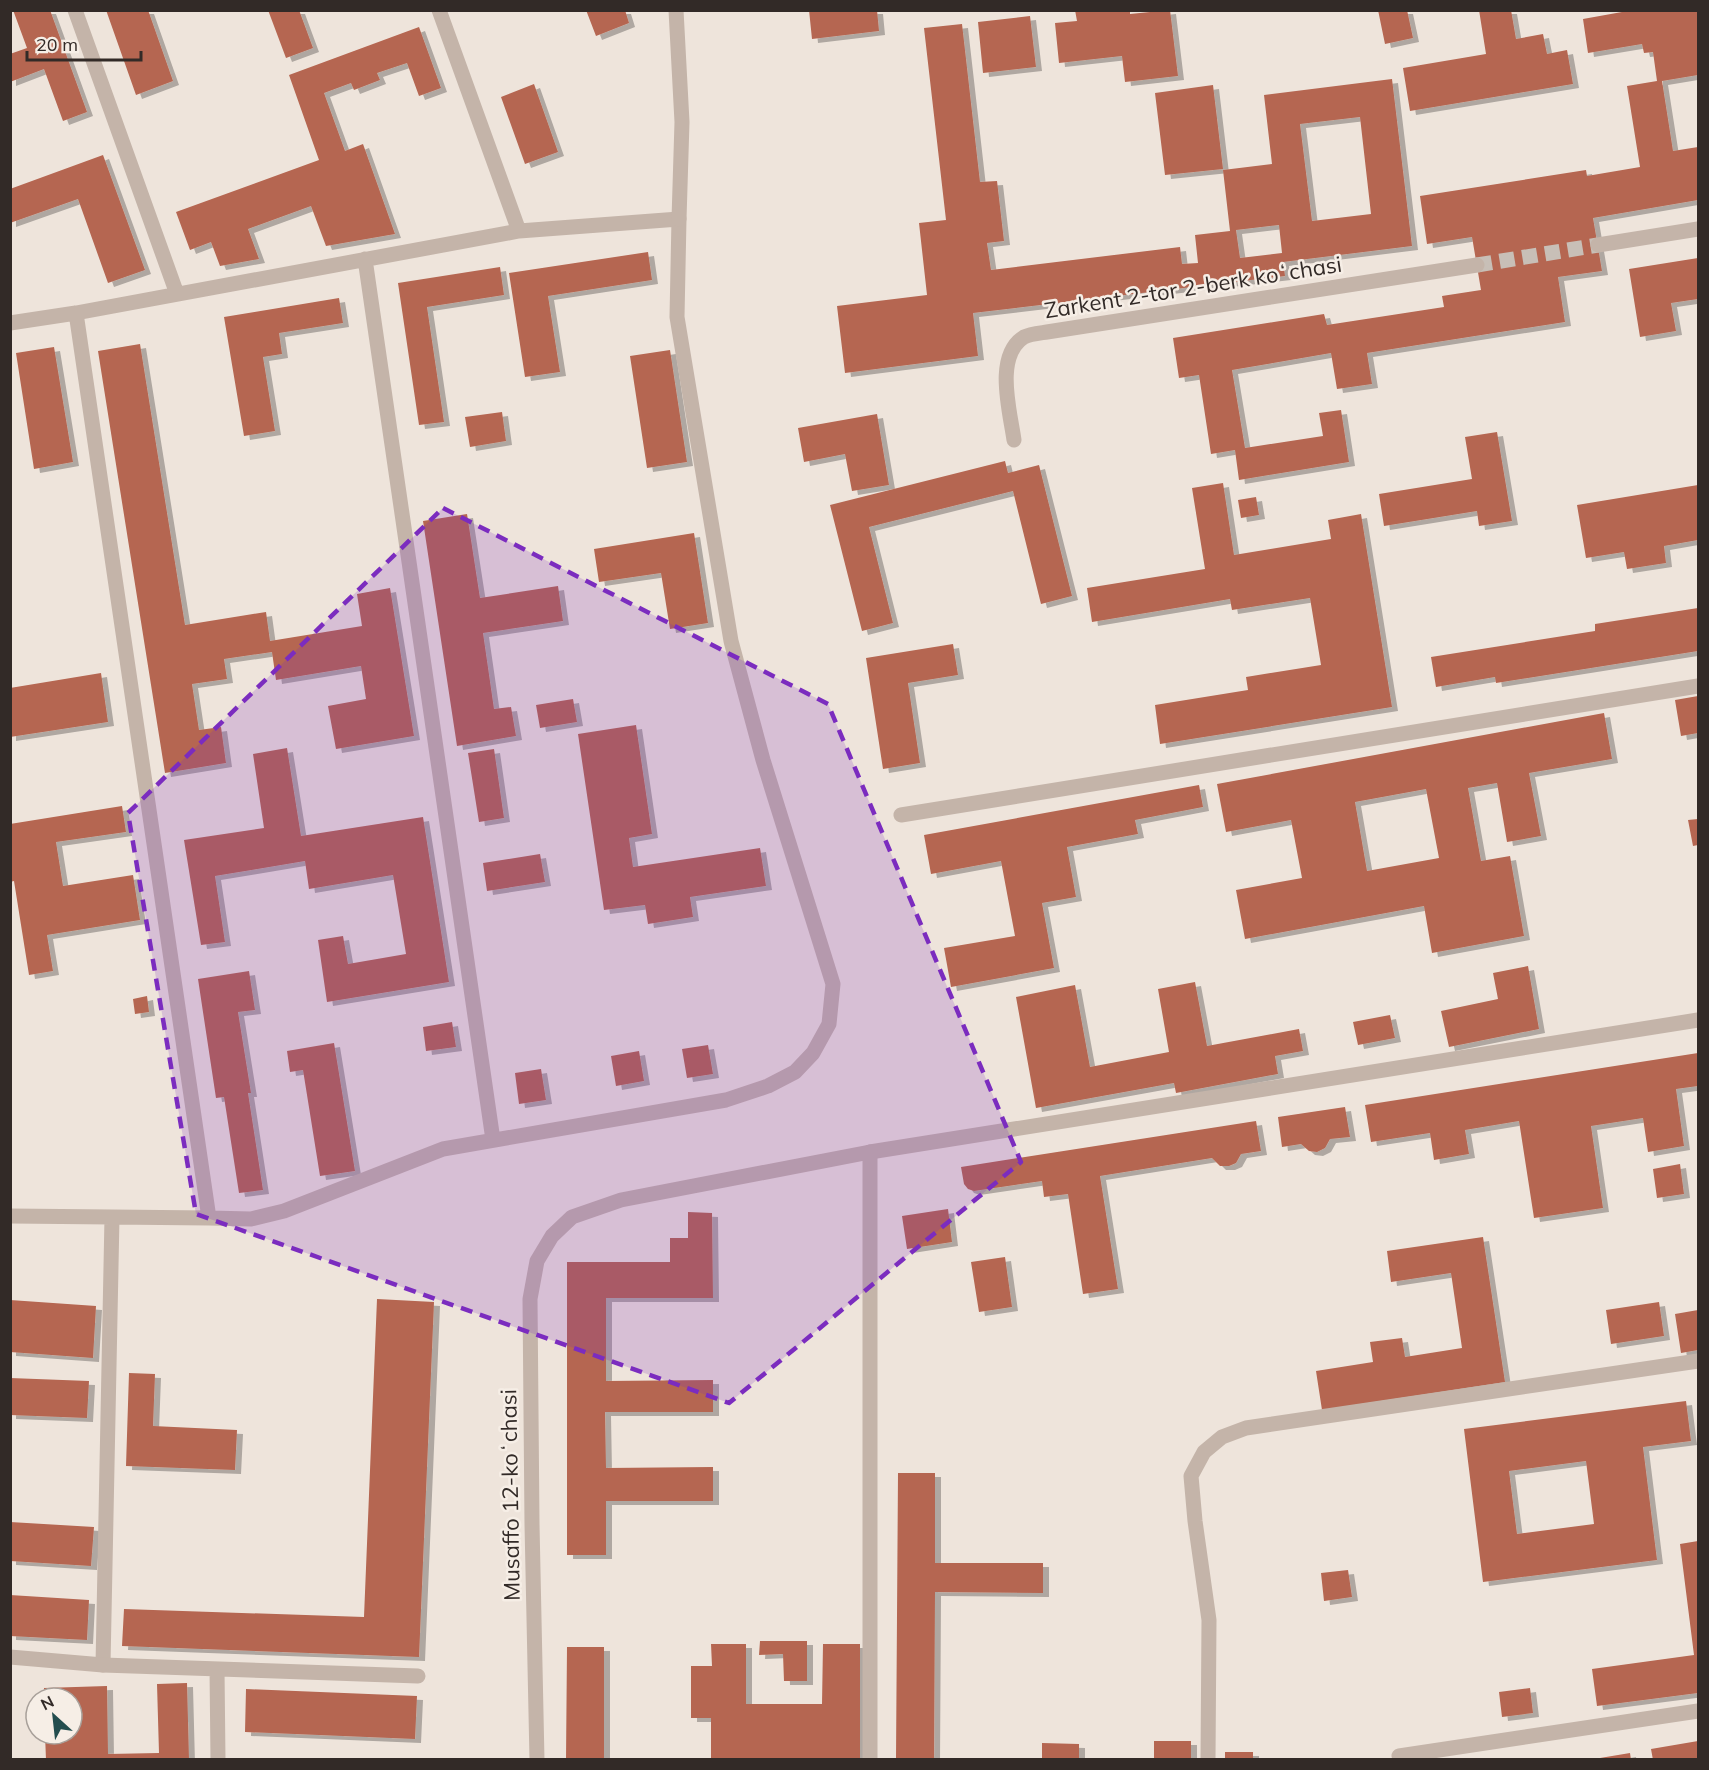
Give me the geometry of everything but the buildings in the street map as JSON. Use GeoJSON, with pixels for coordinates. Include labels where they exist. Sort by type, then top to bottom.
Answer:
{"type":"FeatureCollection","features":[{"type":"Feature","properties":{"kind":"street"},"geometry":{"type":"LineString","coordinates":[[75,10],[177,294]]}},
{"type":"Feature","properties":{"kind":"street"},"geometry":{"type":"LineString","coordinates":[[439,10],[519,231]]}},
{"type":"Feature","properties":{"kind":"street"},"geometry":{"type":"LineString","coordinates":[[10,1216],[250,1219],[284,1211],[443,1149],[726,1100],[768,1086],[795,1071],[813,1053],[829,1024],[833,984],[763,760],[731,641],[676,317],[682,122],[676,10]]}},
{"type":"Feature","properties":{"kind":"street"},"geometry":{"type":"LineString","coordinates":[[10,323],[76,313],[519,231],[679,219]]}},
{"type":"Feature","properties":{"kind":"street"},"geometry":{"type":"LineString","coordinates":[[1598,245],[1698,229]]}},
{"type":"Feature","properties":{"kind":"street"},"geometry":{"type":"LineString","coordinates":[[365,259],[492,1140]]}},
{"type":"Feature","properties":{"kind":"street","name":"Zarkent 2-tor 2-berk koʻchasi"},"geometry":{"type":"LineString","coordinates":[[1014,440],[1005,373],[1010,352],[1025,337],[1477,265]]}},
{"type":"Feature","properties":{"kind":"street"},"geometry":{"type":"LineString","coordinates":[[76,313],[209,1218]]}},
{"type":"Feature","properties":{"kind":"street"},"geometry":{"type":"LineString","coordinates":[[901,815],[1698,686]]}},
{"type":"Feature","properties":{"kind":"street","name":"Musaffo 12-koʻchasi"},"geometry":{"type":"LineString","coordinates":[[537,1760],[530,1299],[537,1261],[552,1236],[572,1217],[621,1200],[870,1152],[1698,1020]]}},
{"type":"Feature","properties":{"kind":"street"},"geometry":{"type":"LineString","coordinates":[[870,1152],[870,1760]]}},
{"type":"Feature","properties":{"kind":"street"},"geometry":{"type":"LineString","coordinates":[[103,1665],[112,1217]]}},
{"type":"Feature","properties":{"kind":"street"},"geometry":{"type":"LineString","coordinates":[[1208,1760],[1209,1620],[1191,1476],[1204,1452],[1222,1437],[1246,1428],[1698,1361]]}},
{"type":"Feature","properties":{"kind":"street"},"geometry":{"type":"LineString","coordinates":[[10,1657],[103,1665],[418,1676]]}},
{"type":"Feature","properties":{"kind":"street"},"geometry":{"type":"LineString","coordinates":[[217,1669],[218,1760]]}},
{"type":"Feature","properties":{"kind":"street"},"geometry":{"type":"LineString","coordinates":[[1399,1756],[1698,1711]]}},
{"type":"Feature","properties":{"kind":"highlighted area"},"geometry":{"type":"Polygon","coordinates":[[[443,508],[828,704],[1021,1162],[729,1403],[196,1214],[128,813],[443,508]]]}},
{"type":"Feature","properties":{"kind":"tunnel"},"geometry":{"type":"LineString","coordinates":[[1477,265],[1598,245]]}}]}
